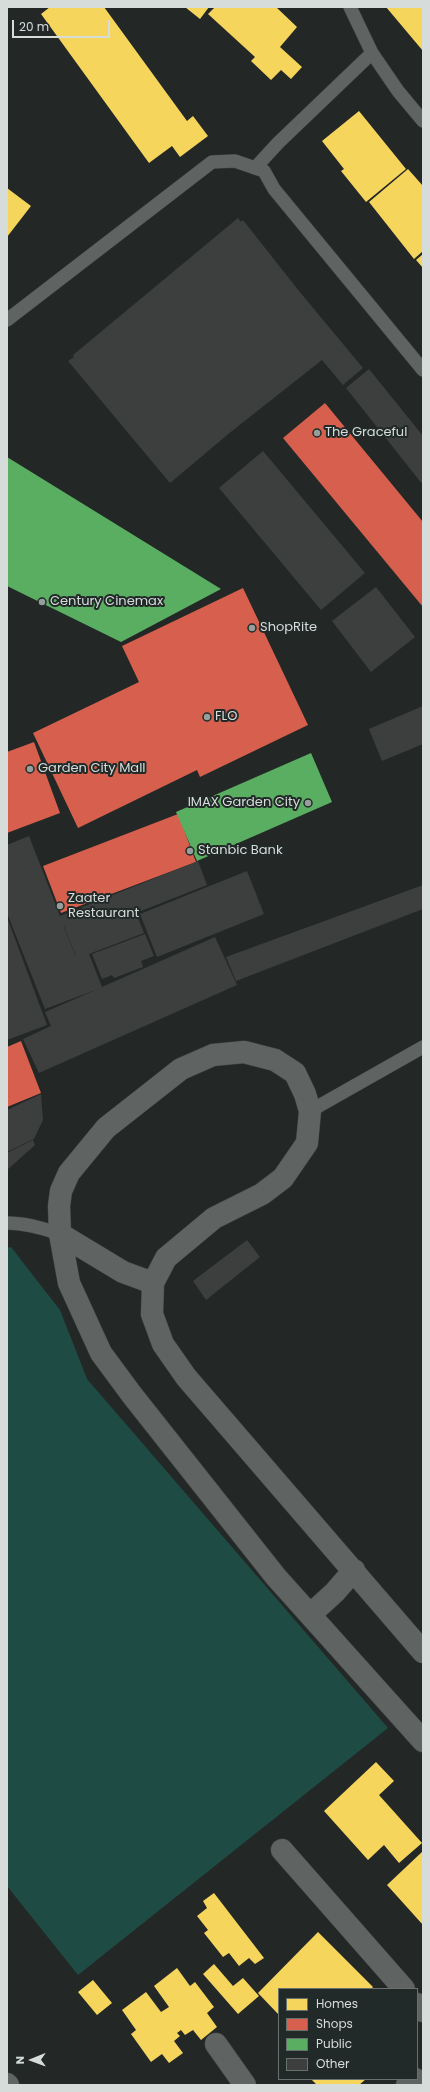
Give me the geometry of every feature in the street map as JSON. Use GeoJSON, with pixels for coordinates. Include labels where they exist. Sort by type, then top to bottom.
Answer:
{"type":"FeatureCollection","features":[{"type":"Feature","properties":{"kind":"street"},"geometry":{"type":"LineString","coordinates":[[423,1652],[354,1570],[196,1389],[167,1350],[152,1314],[153,1283],[166,1258],[214,1218],[262,1194],[283,1178],[307,1143],[310,1111],[305,1094],[295,1073],[275,1060],[244,1052],[213,1056],[181,1069],[106,1128],[69,1173],[61,1191],[59,1206],[60,1234],[69,1283],[101,1353],[276,1577],[423,1741]]}},
{"type":"Feature","properties":{"kind":"street"},"geometry":{"type":"LineString","coordinates":[[60,1234],[123,1272],[153,1283]]}},
{"type":"Feature","properties":{"kind":"street"},"geometry":{"type":"LineString","coordinates":[[310,1614],[335,1592],[354,1570]]}},
{"type":"Feature","properties":{"kind":"street"},"geometry":{"type":"LineString","coordinates":[[282,1850],[403,1988]]}},
{"type":"Feature","properties":{"kind":"street"},"geometry":{"type":"LineString","coordinates":[[216,2044],[245,2085]]}},
{"type":"Feature","properties":{"kind":"lane"},"geometry":{"type":"LineString","coordinates":[[350,7],[372,53],[398,91],[423,122]]}},
{"type":"Feature","properties":{"kind":"lane"},"geometry":{"type":"LineString","coordinates":[[255,168],[278,143],[372,53]]}},
{"type":"Feature","properties":{"kind":"lane"},"geometry":{"type":"LineString","coordinates":[[7,320],[212,162],[235,161],[264,171],[274,189],[423,370]]}},
{"type":"Feature","properties":{"kind":"lane"},"geometry":{"type":"LineString","coordinates":[[310,1111],[423,1047]]}},
{"type":"Feature","properties":{"kind":"lane"},"geometry":{"type":"LineString","coordinates":[[7,1223],[19,1223],[40,1227],[60,1234]]}},
{"type":"Feature","properties":{"kind":"green space"},"geometry":{"type":"Polygon","coordinates":[[[11,1247],[60,1310],[87,1379],[388,1728],[78,1975],[7,1886],[7,1248],[11,1247]]]}},
{"type":"Feature","properties":{"kind":"building: Homes"},"geometry":{"type":"Polygon","coordinates":[[[50,7],[104,7],[187,121],[193,116],[208,136],[180,157],[172,146],[149,163],[41,14],[50,7]]]}},
{"type":"Feature","properties":{"kind":"building: Homes"},"geometry":{"type":"Polygon","coordinates":[[[185,7],[209,7],[200,19],[185,7]]]}},
{"type":"Feature","properties":{"kind":"building: Homes"},"geometry":{"type":"Polygon","coordinates":[[[215,7],[276,7],[297,27],[280,47],[302,67],[291,79],[281,70],[271,80],[251,61],[255,57],[208,14],[215,7]]]}},
{"type":"Feature","properties":{"kind":"building: Homes"},"geometry":{"type":"Polygon","coordinates":[[[386,7],[423,7],[423,51],[386,7]]]}},
{"type":"Feature","properties":{"kind":"building: Homes"},"geometry":{"type":"Polygon","coordinates":[[[359,111],[406,169],[366,202],[341,171],[344,169],[322,141],[359,111]]]}},
{"type":"Feature","properties":{"kind":"building: Homes"},"geometry":{"type":"Polygon","coordinates":[[[408,169],[423,186],[423,251],[414,259],[369,202],[408,169]]]}},
{"type":"Feature","properties":{"kind":"building: Homes"},"geometry":{"type":"Polygon","coordinates":[[[7,188],[31,206],[7,237],[7,188]]]}},
{"type":"Feature","properties":{"kind":"building: Homes"},"geometry":{"type":"Polygon","coordinates":[[[423,254],[423,268],[416,260],[423,254]]]}},
{"type":"Feature","properties":{"kind":"building: Homes"},"geometry":{"type":"Polygon","coordinates":[[[376,1762],[394,1781],[379,1795],[422,1843],[399,1863],[384,1845],[368,1860],[324,1811],[376,1762]]]}},
{"type":"Feature","properties":{"kind":"building: Homes"},"geometry":{"type":"Polygon","coordinates":[[[423,1851],[423,1925],[387,1885],[423,1851]]]}},
{"type":"Feature","properties":{"kind":"building: Homes"},"geometry":{"type":"Polygon","coordinates":[[[214,1893],[264,1958],[255,1964],[249,1958],[239,1966],[229,1953],[223,1957],[204,1933],[208,1930],[197,1916],[207,1908],[203,1901],[214,1893]]]}},
{"type":"Feature","properties":{"kind":"building: Homes"},"geometry":{"type":"Polygon","coordinates":[[[318,1932],[373,1987],[278,1988],[278,2014],[258,1993],[318,1932]]]}},
{"type":"Feature","properties":{"kind":"building: Homes"},"geometry":{"type":"Polygon","coordinates":[[[214,1964],[233,1986],[243,1978],[259,1996],[238,2014],[203,1974],[214,1964]]]}},
{"type":"Feature","properties":{"kind":"building: Homes"},"geometry":{"type":"Polygon","coordinates":[[[177,1968],[190,1986],[195,1982],[214,2007],[207,2013],[217,2027],[201,2040],[193,2030],[185,2035],[181,2030],[177,2033],[180,2036],[174,2041],[183,2053],[169,2063],[162,2054],[151,2062],[131,2034],[136,2030],[122,2010],[146,1992],[161,2012],[169,2007],[154,1986],[177,1968]]]}},
{"type":"Feature","properties":{"kind":"building: Homes"},"geometry":{"type":"Polygon","coordinates":[[[93,1980],[112,2003],[97,2015],[78,1992],[93,1980]]]}},
{"type":"Feature","properties":{"kind":"building: Homes"},"geometry":{"type":"Polygon","coordinates":[[[312,2080],[365,2080],[359,2085],[317,2085],[312,2080]]]}},
{"type":"Feature","properties":{"kind":"building: Shops"},"geometry":{"type":"Polygon","coordinates":[[[325,403],[423,522],[423,607],[283,438],[325,403]]]}},
{"type":"Feature","properties":{"kind":"building: Shops"},"geometry":{"type":"Polygon","coordinates":[[[243,588],[308,725],[200,777],[197,770],[78,828],[33,733],[139,682],[122,646],[243,588]]]}},
{"type":"Feature","properties":{"kind":"building: Shops"},"geometry":{"type":"Polygon","coordinates":[[[34,742],[60,813],[7,833],[7,752],[34,742]]]}},
{"type":"Feature","properties":{"kind":"building: Shops"},"geometry":{"type":"Polygon","coordinates":[[[178,814],[196,862],[61,913],[43,866],[178,814]]]}},
{"type":"Feature","properties":{"kind":"building: Shops"},"geometry":{"type":"Polygon","coordinates":[[[21,1041],[41,1093],[7,1107],[7,1047],[21,1041]]]}},
{"type":"Feature","properties":{"kind":"building: Public"},"geometry":{"type":"Polygon","coordinates":[[[7,457],[221,589],[121,642],[7,586],[7,457]]]}},
{"type":"Feature","properties":{"kind":"building: Public"},"geometry":{"type":"Polygon","coordinates":[[[311,753],[332,802],[197,861],[176,812],[311,753]]]}},
{"type":"Feature","properties":{"kind":"building: Other"},"geometry":{"type":"Polygon","coordinates":[[[238,218],[241,222],[243,220],[299,291],[363,368],[343,385],[322,360],[232,431],[170,483],[68,361],[74,357],[73,355],[238,218]]]}},
{"type":"Feature","properties":{"kind":"building: Other"},"geometry":{"type":"Polygon","coordinates":[[[369,369],[423,436],[423,485],[346,388],[369,369]]]}},
{"type":"Feature","properties":{"kind":"building: Other"},"geometry":{"type":"Polygon","coordinates":[[[263,451],[365,573],[321,610],[219,488],[263,451]]]}},
{"type":"Feature","properties":{"kind":"building: Other"},"geometry":{"type":"Polygon","coordinates":[[[376,587],[415,637],[371,672],[332,621],[376,587]]]}},
{"type":"Feature","properties":{"kind":"building: Other"},"geometry":{"type":"Polygon","coordinates":[[[423,706],[423,744],[382,761],[369,729],[423,706]]]}},
{"type":"Feature","properties":{"kind":"building: Other"},"geometry":{"type":"Polygon","coordinates":[[[29,836],[60,916],[198,861],[207,885],[136,913],[144,933],[89,954],[102,987],[215,937],[237,985],[39,1073],[23,1039],[51,1026],[45,1012],[98,989],[45,1009],[7,913],[7,845],[29,836]],[[64,927],[76,957],[76,956],[64,927]]]}},
{"type":"Feature","properties":{"kind":"building: Other"},"geometry":{"type":"Polygon","coordinates":[[[247,871],[264,914],[157,957],[140,914],[247,871]]]}},
{"type":"Feature","properties":{"kind":"building: Other"},"geometry":{"type":"Polygon","coordinates":[[[423,885],[423,909],[236,981],[226,957],[423,885]]]}},
{"type":"Feature","properties":{"kind":"building: Other"},"geometry":{"type":"Polygon","coordinates":[[[7,917],[47,1025],[7,1040],[7,917]]]}},
{"type":"Feature","properties":{"kind":"building: Other"},"geometry":{"type":"Polygon","coordinates":[[[145,934],[154,956],[141,961],[143,967],[114,978],[112,975],[102,979],[92,954],[145,934]]]}},
{"type":"Feature","properties":{"kind":"building: Other"},"geometry":{"type":"Polygon","coordinates":[[[41,1094],[43,1120],[34,1139],[7,1152],[7,1110],[41,1094]]]}},
{"type":"Feature","properties":{"kind":"building: Other"},"geometry":{"type":"Polygon","coordinates":[[[33,1140],[35,1145],[7,1170],[7,1153],[33,1140]]]}},
{"type":"Feature","properties":{"kind":"building: Other"},"geometry":{"type":"Polygon","coordinates":[[[247,1240],[260,1257],[206,1300],[193,1281],[247,1240]]]}},
{"type":"Feature","properties":{"kind":"place","name":"The Graceful"},"geometry":{"type":"Point","coordinates":[317,433]}},
{"type":"Feature","properties":{"kind":"place","name":"Century Cinemax"},"geometry":{"type":"Point","coordinates":[42,602]}},
{"type":"Feature","properties":{"kind":"place","name":"ShopRite"},"geometry":{"type":"Point","coordinates":[252,628]}},
{"type":"Feature","properties":{"kind":"place","name":"FLO"},"geometry":{"type":"Point","coordinates":[207,717]}},
{"type":"Feature","properties":{"kind":"place","name":"Garden City Mall"},"geometry":{"type":"Point","coordinates":[30,769]}},
{"type":"Feature","properties":{"kind":"place","name":"IMAX Garden City"},"geometry":{"type":"Point","coordinates":[308,803]}},
{"type":"Feature","properties":{"kind":"place","name":"Stanbic Bank"},"geometry":{"type":"Point","coordinates":[190,851]}},
{"type":"Feature","properties":{"kind":"place","name":"Zaater Restaurant"},"geometry":{"type":"Point","coordinates":[60,906]}}]}
